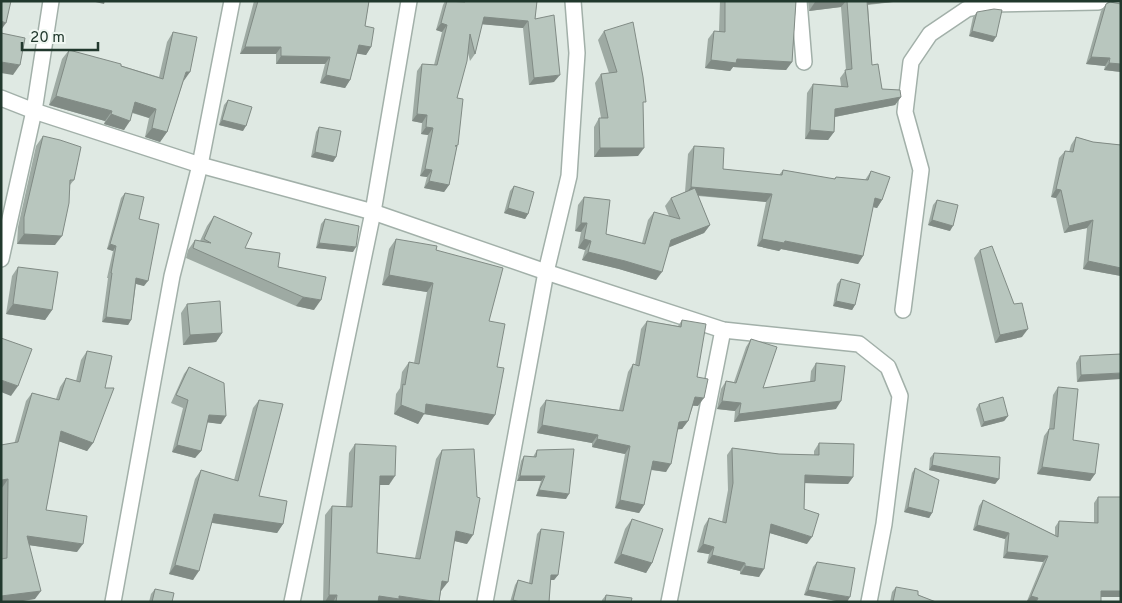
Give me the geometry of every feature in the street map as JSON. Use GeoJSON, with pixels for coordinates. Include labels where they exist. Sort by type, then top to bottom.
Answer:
{"type":"FeatureCollection","features":[{"type":"Feature","properties":{"kind":"street"},"geometry":{"type":"LineString","coordinates":[[1,259],[34,111],[51,1]]}},
{"type":"Feature","properties":{"kind":"street"},"geometry":{"type":"LineString","coordinates":[[113,602],[172,276],[200,165],[232,1]]}},
{"type":"Feature","properties":{"kind":"street"},"geometry":{"type":"LineString","coordinates":[[292,602],[374,212],[409,1]]}},
{"type":"Feature","properties":{"kind":"street"},"geometry":{"type":"LineString","coordinates":[[485,602],[546,272],[569,176],[577,53],[573,1]]}},
{"type":"Feature","properties":{"kind":"street"},"geometry":{"type":"LineString","coordinates":[[800,1],[804,62]]}},
{"type":"Feature","properties":{"kind":"street"},"geometry":{"type":"LineString","coordinates":[[903,310],[920,170],[905,112],[910,62],[930,34],[966,9],[991,4],[1100,1]]}},
{"type":"Feature","properties":{"kind":"street"},"geometry":{"type":"LineString","coordinates":[[1,98],[34,111],[200,165],[374,212],[546,272],[723,330],[859,344],[888,367],[900,396],[884,524],[868,602]]}},
{"type":"Feature","properties":{"kind":"street"},"geometry":{"type":"LineString","coordinates":[[669,602],[723,330]]}},
{"type":"Feature","properties":{"kind":"building"},"geometry":{"type":"Polygon","coordinates":[[[1,1],[11,1],[6,23],[1,21],[1,1]]]}},
{"type":"Feature","properties":{"kind":"building"},"geometry":{"type":"Polygon","coordinates":[[[258,1],[369,1],[365,26],[374,28],[371,47],[359,45],[350,80],[326,75],[330,57],[281,56],[281,47],[245,47],[258,1]]]}},
{"type":"Feature","properties":{"kind":"building"},"geometry":{"type":"Polygon","coordinates":[[[447,1],[537,1],[535,19],[554,15],[560,75],[534,78],[528,21],[484,17],[475,54],[470,34],[467,61],[457,98],[463,99],[458,145],[455,146],[457,146],[449,185],[429,181],[432,170],[425,169],[433,128],[426,127],[427,115],[417,114],[422,64],[437,65],[447,25],[441,23],[447,1]]]}},
{"type":"Feature","properties":{"kind":"building"},"geometry":{"type":"Polygon","coordinates":[[[725,1],[796,1],[792,62],[737,59],[736,63],[711,60],[714,31],[725,32],[725,1]]]}},
{"type":"Feature","properties":{"kind":"building"},"geometry":{"type":"Polygon","coordinates":[[[847,1],[867,1],[872,65],[878,64],[882,89],[900,90],[901,97],[835,109],[834,132],[810,130],[813,84],[848,87],[845,70],[852,69],[847,1]]]}},
{"type":"Feature","properties":{"kind":"building"},"geometry":{"type":"Polygon","coordinates":[[[1110,2],[1121,4],[1121,64],[1109,63],[1110,58],[1091,57],[1106,4],[1110,2]]]}},
{"type":"Feature","properties":{"kind":"building"},"geometry":{"type":"Polygon","coordinates":[[[994,9],[1002,10],[996,37],[972,31],[977,12],[994,9]]]}},
{"type":"Feature","properties":{"kind":"building"},"geometry":{"type":"Polygon","coordinates":[[[633,22],[646,102],[643,102],[644,148],[600,148],[599,118],[608,118],[601,74],[617,72],[604,31],[633,22]]]}},
{"type":"Feature","properties":{"kind":"building"},"geometry":{"type":"Polygon","coordinates":[[[173,32],[197,37],[190,72],[186,72],[167,132],[152,128],[156,109],[135,102],[130,121],[111,114],[112,111],[56,96],[69,50],[121,64],[121,66],[163,79],[173,32]]]}},
{"type":"Feature","properties":{"kind":"building"},"geometry":{"type":"Polygon","coordinates":[[[1,33],[25,38],[20,65],[1,62],[1,33]]]}},
{"type":"Feature","properties":{"kind":"building"},"geometry":{"type":"Polygon","coordinates":[[[228,100],[252,107],[246,126],[222,120],[228,100]]]}},
{"type":"Feature","properties":{"kind":"building"},"geometry":{"type":"Polygon","coordinates":[[[319,127],[341,131],[336,157],[315,152],[319,127]]]}},
{"type":"Feature","properties":{"kind":"building"},"geometry":{"type":"Polygon","coordinates":[[[43,136],[81,147],[74,180],[70,180],[69,203],[62,236],[24,234],[24,217],[43,136]]]}},
{"type":"Feature","properties":{"kind":"building"},"geometry":{"type":"Polygon","coordinates":[[[1076,137],[1093,142],[1121,145],[1121,268],[1088,261],[1093,220],[1069,226],[1061,190],[1056,189],[1065,151],[1073,152],[1076,137]]]}},
{"type":"Feature","properties":{"kind":"building"},"geometry":{"type":"Polygon","coordinates":[[[694,146],[724,148],[723,169],[782,175],[783,170],[835,179],[836,177],[868,180],[871,171],[890,177],[882,200],[875,198],[863,256],[785,241],[784,243],[762,239],[772,194],[691,187],[694,146]]]}},
{"type":"Feature","properties":{"kind":"building"},"geometry":{"type":"Polygon","coordinates":[[[514,186],[534,192],[528,214],[508,208],[514,186]]]}},
{"type":"Feature","properties":{"kind":"building"},"geometry":{"type":"Polygon","coordinates":[[[695,188],[710,225],[671,240],[662,272],[588,252],[591,241],[584,239],[587,223],[581,223],[584,197],[610,200],[606,234],[645,244],[654,212],[680,219],[671,198],[695,188]]]}},
{"type":"Feature","properties":{"kind":"building"},"geometry":{"type":"Polygon","coordinates":[[[125,193],[144,197],[139,219],[159,224],[148,281],[136,278],[131,320],[106,317],[116,246],[110,244],[125,193]]]}},
{"type":"Feature","properties":{"kind":"building"},"geometry":{"type":"Polygon","coordinates":[[[937,200],[958,205],[953,226],[932,220],[937,200]]]}},
{"type":"Feature","properties":{"kind":"building"},"geometry":{"type":"Polygon","coordinates":[[[214,216],[252,233],[245,248],[280,253],[278,267],[326,277],[321,300],[303,297],[193,248],[195,240],[211,243],[204,239],[214,216]]]}},
{"type":"Feature","properties":{"kind":"building"},"geometry":{"type":"Polygon","coordinates":[[[325,219],[359,226],[356,247],[319,243],[325,219]]]}},
{"type":"Feature","properties":{"kind":"building"},"geometry":{"type":"Polygon","coordinates":[[[396,239],[437,246],[436,250],[503,268],[489,321],[505,324],[497,367],[504,368],[495,415],[426,404],[425,414],[401,405],[403,384],[405,385],[409,362],[419,364],[433,283],[389,275],[396,239]]]}},
{"type":"Feature","properties":{"kind":"building"},"geometry":{"type":"Polygon","coordinates":[[[992,246],[1014,304],[1022,303],[1028,329],[1000,335],[980,250],[992,246]]]}},
{"type":"Feature","properties":{"kind":"building"},"geometry":{"type":"Polygon","coordinates":[[[18,267],[58,272],[52,310],[13,304],[18,267]]]}},
{"type":"Feature","properties":{"kind":"building"},"geometry":{"type":"Polygon","coordinates":[[[841,279],[860,284],[855,305],[836,301],[841,279]]]}},
{"type":"Feature","properties":{"kind":"building"},"geometry":{"type":"Polygon","coordinates":[[[220,301],[222,333],[190,335],[187,304],[220,301]]]}},
{"type":"Feature","properties":{"kind":"building"},"geometry":{"type":"Polygon","coordinates":[[[682,320],[706,324],[697,377],[708,379],[704,398],[695,397],[688,421],[679,422],[671,464],[653,461],[644,505],[620,500],[630,446],[597,439],[598,435],[542,425],[546,400],[623,411],[633,364],[639,366],[647,321],[681,327],[682,320]]]}},
{"type":"Feature","properties":{"kind":"building"},"geometry":{"type":"Polygon","coordinates":[[[1,338],[32,349],[18,386],[1,380],[1,338]]]}},
{"type":"Feature","properties":{"kind":"building"},"geometry":{"type":"Polygon","coordinates":[[[751,339],[777,347],[763,388],[815,381],[816,363],[845,366],[841,401],[739,414],[741,403],[722,401],[726,381],[736,383],[751,339]]]}},
{"type":"Feature","properties":{"kind":"building"},"geometry":{"type":"Polygon","coordinates":[[[87,351],[112,356],[105,388],[114,388],[93,443],[61,431],[46,510],[87,516],[83,544],[27,536],[41,591],[1,596],[1,559],[7,558],[8,479],[1,480],[1,445],[18,442],[32,393],[59,400],[66,378],[80,382],[87,351]]]}},
{"type":"Feature","properties":{"kind":"building"},"geometry":{"type":"Polygon","coordinates":[[[1121,354],[1121,373],[1081,375],[1080,356],[1121,354]]]}},
{"type":"Feature","properties":{"kind":"building"},"geometry":{"type":"Polygon","coordinates":[[[189,367],[224,383],[226,416],[209,415],[201,451],[177,445],[188,400],[176,395],[189,367]]]}},
{"type":"Feature","properties":{"kind":"building"},"geometry":{"type":"Polygon","coordinates":[[[1058,387],[1078,389],[1073,440],[1099,444],[1095,474],[1042,467],[1049,429],[1054,429],[1058,387]]]}},
{"type":"Feature","properties":{"kind":"building"},"geometry":{"type":"Polygon","coordinates":[[[1003,397],[1008,416],[984,422],[979,404],[1003,397]]]}},
{"type":"Feature","properties":{"kind":"building"},"geometry":{"type":"Polygon","coordinates":[[[259,400],[283,404],[259,496],[287,501],[283,524],[214,514],[199,571],[175,565],[201,470],[238,481],[259,400]]]}},
{"type":"Feature","properties":{"kind":"building"},"geometry":{"type":"Polygon","coordinates":[[[819,443],[854,444],[853,477],[805,475],[804,509],[819,514],[812,537],[771,524],[764,569],[745,566],[745,563],[712,555],[714,547],[703,544],[709,518],[726,523],[733,483],[732,448],[779,454],[819,455],[819,443]]]}},
{"type":"Feature","properties":{"kind":"building"},"geometry":{"type":"Polygon","coordinates":[[[355,444],[396,446],[395,476],[380,476],[377,553],[420,559],[442,450],[474,449],[477,497],[480,498],[473,535],[456,531],[448,582],[442,581],[439,602],[399,596],[399,599],[379,596],[378,602],[336,602],[337,595],[329,595],[332,506],[352,507],[355,444]]]}},
{"type":"Feature","properties":{"kind":"building"},"geometry":{"type":"Polygon","coordinates":[[[574,449],[569,494],[539,490],[545,476],[520,476],[524,456],[536,457],[537,450],[574,449]]]}},
{"type":"Feature","properties":{"kind":"building"},"geometry":{"type":"Polygon","coordinates":[[[934,453],[1000,457],[999,479],[932,465],[934,453]]]}},
{"type":"Feature","properties":{"kind":"building"},"geometry":{"type":"Polygon","coordinates":[[[915,468],[939,480],[932,513],[908,507],[915,468]]]}},
{"type":"Feature","properties":{"kind":"building"},"geometry":{"type":"Polygon","coordinates":[[[1098,497],[1121,497],[1121,591],[1101,591],[1101,602],[1036,602],[1038,598],[1031,596],[1048,556],[1007,552],[1009,533],[977,525],[983,500],[1058,537],[1059,521],[1098,523],[1098,497]]]}},
{"type":"Feature","properties":{"kind":"building"},"geometry":{"type":"Polygon","coordinates":[[[632,519],[663,529],[652,563],[621,554],[632,519]]]}},
{"type":"Feature","properties":{"kind":"building"},"geometry":{"type":"Polygon","coordinates":[[[541,529],[564,532],[558,575],[551,575],[549,602],[520,602],[513,600],[518,580],[532,584],[541,529]]]}},
{"type":"Feature","properties":{"kind":"building"},"geometry":{"type":"Polygon","coordinates":[[[817,562],[855,568],[850,597],[808,590],[817,562]]]}},
{"type":"Feature","properties":{"kind":"building"},"geometry":{"type":"Polygon","coordinates":[[[896,587],[918,591],[918,595],[936,602],[893,602],[896,587]]]}},
{"type":"Feature","properties":{"kind":"building"},"geometry":{"type":"Polygon","coordinates":[[[155,589],[174,593],[172,602],[152,602],[155,589]]]}},
{"type":"Feature","properties":{"kind":"building"},"geometry":{"type":"Polygon","coordinates":[[[606,595],[632,598],[631,602],[605,602],[606,595]]]}}]}
